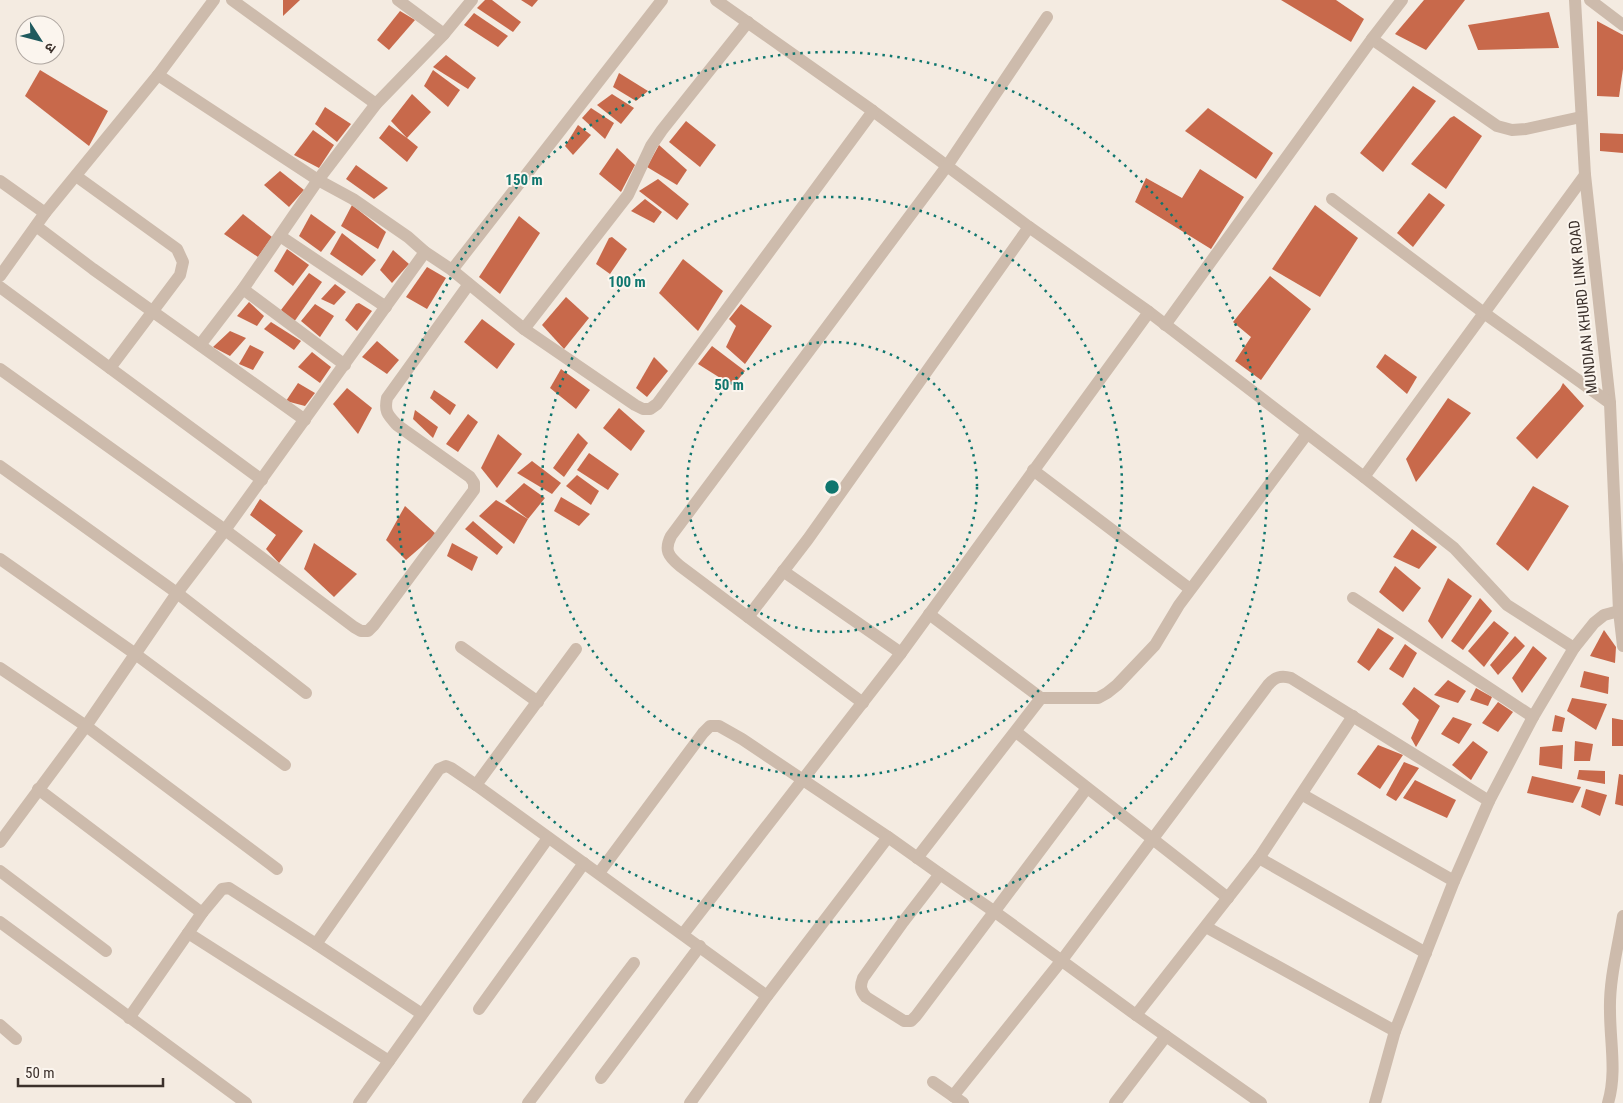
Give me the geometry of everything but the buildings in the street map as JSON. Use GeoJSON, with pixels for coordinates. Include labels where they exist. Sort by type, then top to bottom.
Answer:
{"type":"FeatureCollection","features":[{"type":"Feature","properties":{"kind":"street"},"geometry":{"type":"LineString","coordinates":[[0,276],[45,213],[158,75],[214,0]]}},
{"type":"Feature","properties":{"kind":"street"},"geometry":{"type":"LineString","coordinates":[[232,0],[376,104]]}},
{"type":"Feature","properties":{"kind":"street"},"geometry":{"type":"LineString","coordinates":[[398,0],[444,34]]}},
{"type":"Feature","properties":{"kind":"street"},"geometry":{"type":"LineString","coordinates":[[200,345],[243,290],[318,180],[376,104],[444,34],[472,0]]}},
{"type":"Feature","properties":{"kind":"street"},"geometry":{"type":"LineString","coordinates":[[452,270],[662,0]]}},
{"type":"Feature","properties":{"kind":"street"},"geometry":{"type":"LineString","coordinates":[[716,0],[873,111],[1029,227],[1149,312],[1454,548],[1507,605],[1574,648]]}},
{"type":"Feature","properties":{"kind":"street"},"geometry":{"type":"LineString","coordinates":[[1165,325],[1402,0]]}},
{"type":"Feature","properties":{"kind":"street","name":"MUNDIAN KHURD LINK ROAD"},"geometry":{"type":"LineString","coordinates":[[1575,0],[1585,175],[1610,403],[1623,646]]}},
{"type":"Feature","properties":{"kind":"street"},"geometry":{"type":"LineString","coordinates":[[1590,0],[1623,25]]}},
{"type":"Feature","properties":{"kind":"street"},"geometry":{"type":"LineString","coordinates":[[863,703],[671,558],[668,551],[668,543],[671,536],[947,166],[1047,17]]}},
{"type":"Feature","properties":{"kind":"street"},"geometry":{"type":"LineString","coordinates":[[524,329],[628,194],[651,146],[662,130],[748,22]]}},
{"type":"Feature","properties":{"kind":"street"},"geometry":{"type":"LineString","coordinates":[[1372,39],[1497,126],[1512,130],[1526,129],[1582,117]]}},
{"type":"Feature","properties":{"kind":"street"},"geometry":{"type":"LineString","coordinates":[[158,75],[318,180],[353,198],[452,270],[524,329],[643,409],[650,409],[657,404],[873,111]]}},
{"type":"Feature","properties":{"kind":"street"},"geometry":{"type":"LineString","coordinates":[[1364,477],[1585,175]]}},
{"type":"Feature","properties":{"kind":"street"},"geometry":{"type":"LineString","coordinates":[[76,176],[177,250],[184,262],[180,274],[110,368]]}},
{"type":"Feature","properties":{"kind":"street"},"geometry":{"type":"LineString","coordinates":[[0,181],[45,213]]}},
{"type":"Feature","properties":{"kind":"street"},"geometry":{"type":"LineString","coordinates":[[1332,199],[1484,313],[1610,403]]}},
{"type":"Feature","properties":{"kind":"street"},"geometry":{"type":"LineString","coordinates":[[36,226],[305,420]]}},
{"type":"Feature","properties":{"kind":"street"},"geometry":{"type":"LineString","coordinates":[[748,617],[808,538],[1029,227]]}},
{"type":"Feature","properties":{"kind":"street"},"geometry":{"type":"LineString","coordinates":[[280,236],[386,307]]}},
{"type":"Feature","properties":{"kind":"street"},"geometry":{"type":"LineString","coordinates":[[0,842],[86,726],[134,653],[262,480],[425,252]]}},
{"type":"Feature","properties":{"kind":"street"},"geometry":{"type":"LineString","coordinates":[[0,369],[225,530],[354,627],[361,631],[368,631],[474,490],[474,482],[470,477],[397,425],[385,408],[387,398],[469,284]]}},
{"type":"Feature","properties":{"kind":"street"},"geometry":{"type":"LineString","coordinates":[[0,287],[262,480]]}},
{"type":"Feature","properties":{"kind":"street"},"geometry":{"type":"LineString","coordinates":[[243,290],[345,365]]}},
{"type":"Feature","properties":{"kind":"street"},"geometry":{"type":"LineString","coordinates":[[683,934],[863,703],[1149,312]]}},
{"type":"Feature","properties":{"kind":"street"},"geometry":{"type":"LineString","coordinates":[[929,614],[1041,698],[1098,698],[1107,693],[1155,645],[1179,604],[1307,434]]}},
{"type":"Feature","properties":{"kind":"street"},"geometry":{"type":"LineString","coordinates":[[0,466],[177,593],[306,693]]}},
{"type":"Feature","properties":{"kind":"street"},"geometry":{"type":"LineString","coordinates":[[1033,470],[1190,589]]}},
{"type":"Feature","properties":{"kind":"street"},"geometry":{"type":"LineString","coordinates":[[0,559],[134,653],[285,765]]}},
{"type":"Feature","properties":{"kind":"street"},"geometry":{"type":"LineString","coordinates":[[782,571],[900,653]]}},
{"type":"Feature","properties":{"kind":"street"},"geometry":{"type":"LineString","coordinates":[[1353,598],[1533,717]]}},
{"type":"Feature","properties":{"kind":"street"},"geometry":{"type":"LineString","coordinates":[[1375,1103],[1395,1031],[1454,881],[1489,802],[1533,717],[1574,648],[1594,623],[1604,615],[1621,612]]}},
{"type":"Feature","properties":{"kind":"street"},"geometry":{"type":"LineString","coordinates":[[461,647],[538,702]]}},
{"type":"Feature","properties":{"kind":"street"},"geometry":{"type":"LineString","coordinates":[[476,785],[576,649]]}},
{"type":"Feature","properties":{"kind":"street"},"geometry":{"type":"LineString","coordinates":[[0,668],[86,726],[277,869]]}},
{"type":"Feature","properties":{"kind":"street"},"geometry":{"type":"LineString","coordinates":[[933,1082],[958,1099],[1152,838],[1274,679],[1283,676],[1291,678],[1489,802]]}},
{"type":"Feature","properties":{"kind":"street"},"geometry":{"type":"LineString","coordinates":[[917,858],[1041,698]]}},
{"type":"Feature","properties":{"kind":"street"},"geometry":{"type":"LineString","coordinates":[[1136,1015],[1259,858],[1353,716]]}},
{"type":"Feature","properties":{"kind":"street"},"geometry":{"type":"LineString","coordinates":[[599,874],[710,726],[719,726],[728,730],[888,837],[1261,1103]]}},
{"type":"Feature","properties":{"kind":"street"},"geometry":{"type":"LineString","coordinates":[[1016,732],[1228,898]]}},
{"type":"Feature","properties":{"kind":"street"},"geometry":{"type":"LineString","coordinates":[[316,944],[439,769],[446,766],[452,768],[476,785],[768,996]]}},
{"type":"Feature","properties":{"kind":"street"},"geometry":{"type":"LineString","coordinates":[[940,874],[863,978],[860,986],[862,993],[866,997],[904,1021],[911,1020],[916,1016],[1087,788]]}},
{"type":"Feature","properties":{"kind":"street"},"geometry":{"type":"LineString","coordinates":[[38,789],[202,912]]}},
{"type":"Feature","properties":{"kind":"street"},"geometry":{"type":"LineString","coordinates":[[1302,795],[1454,881]]}},
{"type":"Feature","properties":{"kind":"street"},"geometry":{"type":"LineString","coordinates":[[690,1103],[888,837]]}},
{"type":"Feature","properties":{"kind":"street"},"geometry":{"type":"LineString","coordinates":[[360,1103],[548,838]]}},
{"type":"Feature","properties":{"kind":"street"},"geometry":{"type":"LineString","coordinates":[[1259,858],[1426,953]]}},
{"type":"Feature","properties":{"kind":"street"},"geometry":{"type":"LineString","coordinates":[[479,1009],[584,863]]}},
{"type":"Feature","properties":{"kind":"street"},"geometry":{"type":"LineString","coordinates":[[0,871],[106,951]]}},
{"type":"Feature","properties":{"kind":"street"},"geometry":{"type":"LineString","coordinates":[[129,1018],[202,912],[222,889],[229,888],[422,1014]]}},
{"type":"Feature","properties":{"kind":"street"},"geometry":{"type":"LineString","coordinates":[[1608,1103],[1618,1091],[1614,1066],[1610,996],[1623,916]]}},
{"type":"Feature","properties":{"kind":"street"},"geometry":{"type":"LineString","coordinates":[[0,922],[246,1103]]}},
{"type":"Feature","properties":{"kind":"street"},"geometry":{"type":"LineString","coordinates":[[1206,927],[1395,1031]]}},
{"type":"Feature","properties":{"kind":"street"},"geometry":{"type":"LineString","coordinates":[[188,933],[390,1061]]}},
{"type":"Feature","properties":{"kind":"street"},"geometry":{"type":"LineString","coordinates":[[601,1078],[700,946]]}},
{"type":"Feature","properties":{"kind":"street"},"geometry":{"type":"LineString","coordinates":[[528,1103],[634,963]]}},
{"type":"Feature","properties":{"kind":"street"},"geometry":{"type":"LineString","coordinates":[[0,1025],[16,1039]]}},
{"type":"Feature","properties":{"kind":"street"},"geometry":{"type":"LineString","coordinates":[[1114,1103],[1166,1036]]}}]}
